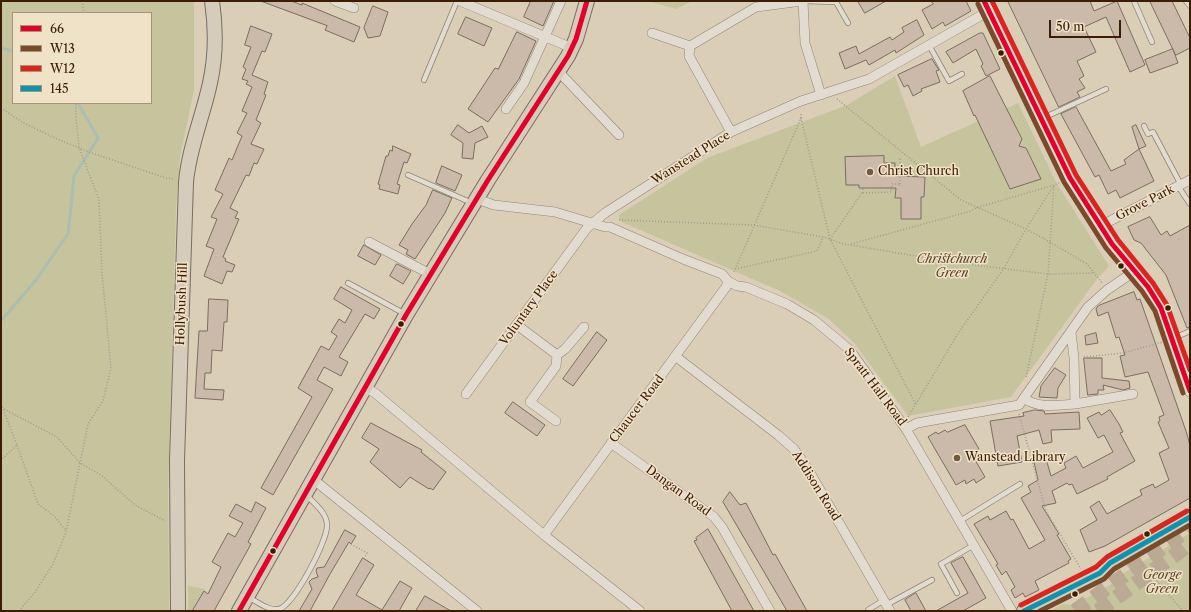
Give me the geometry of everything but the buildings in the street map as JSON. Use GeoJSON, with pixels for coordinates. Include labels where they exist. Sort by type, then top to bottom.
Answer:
{"type":"FeatureCollection","features":[{"type":"Feature","properties":{"kind":"main road","name":"Hollybush Hill"},"geometry":{"type":"LineString","coordinates":[[178,611],[177,574],[171,519],[186,182],[189,159],[213,66],[215,40],[212,1]]}},
{"type":"Feature","properties":{"kind":"main road"},"geometry":{"type":"LineString","coordinates":[[239,611],[366,388],[406,314],[475,201],[572,48],[586,1]]}},
{"type":"Feature","properties":{"kind":"main road"},"geometry":{"type":"LineString","coordinates":[[1024,611],[1100,573],[1110,563],[1190,516]]}},
{"type":"Feature","properties":{"kind":"street"},"geometry":{"type":"LineString","coordinates":[[335,1],[354,8]]}},
{"type":"Feature","properties":{"kind":"street"},"geometry":{"type":"LineString","coordinates":[[459,1],[572,48]]}},
{"type":"Feature","properties":{"kind":"street"},"geometry":{"type":"LineString","coordinates":[[506,109],[524,83],[561,1]]}},
{"type":"Feature","properties":{"kind":"street"},"geometry":{"type":"LineString","coordinates":[[652,33],[690,46],[756,7],[803,1],[805,43],[825,94]]}},
{"type":"Feature","properties":{"kind":"street"},"geometry":{"type":"LineString","coordinates":[[986,6],[1070,178],[1112,244],[1148,286],[1160,308],[1190,391]]}},
{"type":"Feature","properties":{"kind":"street","name":"Wanstead Place"},"geometry":{"type":"LineString","coordinates":[[593,222],[732,132],[801,101],[869,79],[929,46],[986,6]]}},
{"type":"Feature","properties":{"kind":"street"},"geometry":{"type":"LineString","coordinates":[[690,46],[689,56],[732,132]]}},
{"type":"Feature","properties":{"kind":"street"},"geometry":{"type":"LineString","coordinates":[[558,71],[618,135]]}},
{"type":"Feature","properties":{"kind":"street","name":"Grove Park"},"geometry":{"type":"LineString","coordinates":[[1100,226],[1190,180]]}},
{"type":"Feature","properties":{"kind":"street","name":"Spratt Hall Road"},"geometry":{"type":"LineString","coordinates":[[475,201],[494,205],[554,212],[593,222],[606,227],[612,224],[683,259],[722,274],[728,281],[741,288],[746,287],[787,304],[830,331],[850,350],[905,427],[1012,611]]}},
{"type":"Feature","properties":{"kind":"street","name":"Voluntary Place"},"geometry":{"type":"LineString","coordinates":[[466,394],[587,228],[593,222]]}},
{"type":"Feature","properties":{"kind":"street"},"geometry":{"type":"LineString","coordinates":[[369,242],[430,274]]}},
{"type":"Feature","properties":{"kind":"street"},"geometry":{"type":"LineString","coordinates":[[1022,402],[1088,307],[1107,290],[1135,271]]}},
{"type":"Feature","properties":{"kind":"street","name":"Chaucer Road"},"geometry":{"type":"LineString","coordinates":[[544,535],[726,287],[728,281]]}},
{"type":"Feature","properties":{"kind":"street"},"geometry":{"type":"LineString","coordinates":[[517,325],[557,355]]}},
{"type":"Feature","properties":{"kind":"street"},"geometry":{"type":"LineString","coordinates":[[556,421],[530,402],[556,366],[557,355],[565,349],[584,327]]}},
{"type":"Feature","properties":{"kind":"street"},"geometry":{"type":"LineString","coordinates":[[1071,332],[1074,358],[1075,404]]}},
{"type":"Feature","properties":{"kind":"street","name":"Addison Road"},"geometry":{"type":"LineString","coordinates":[[675,356],[794,449],[808,469],[887,605]]}},
{"type":"Feature","properties":{"kind":"street"},"geometry":{"type":"LineString","coordinates":[[366,388],[544,535],[640,611]]}},
{"type":"Feature","properties":{"kind":"street"},"geometry":{"type":"LineString","coordinates":[[905,427],[917,423],[1022,402],[1042,405],[1075,404],[1133,394]]}},
{"type":"Feature","properties":{"kind":"street","name":"Dangan Road"},"geometry":{"type":"LineString","coordinates":[[611,443],[714,517],[722,527],[770,611]]}},
{"type":"Feature","properties":{"kind":"street"},"geometry":{"type":"LineString","coordinates":[[314,480],[477,611]]}},
{"type":"Feature","properties":{"kind":"lane"},"geometry":{"type":"LineString","coordinates":[[424,80],[459,1]]}},
{"type":"Feature","properties":{"kind":"lane"},"geometry":{"type":"LineString","coordinates":[[803,1],[836,2],[848,23]]}},
{"type":"Feature","properties":{"kind":"lane"},"geometry":{"type":"LineString","coordinates":[[1134,1],[1152,42]]}},
{"type":"Feature","properties":{"kind":"lane"},"geometry":{"type":"LineString","coordinates":[[1186,1],[1190,6]]}},
{"type":"Feature","properties":{"kind":"lane"},"geometry":{"type":"LineString","coordinates":[[929,46],[949,80],[962,74]]}},
{"type":"Feature","properties":{"kind":"lane"},"geometry":{"type":"LineString","coordinates":[[1041,119],[1106,89]]}},
{"type":"Feature","properties":{"kind":"lane"},"geometry":{"type":"LineString","coordinates":[[1144,126],[1148,134],[1153,132],[1190,204]]}},
{"type":"Feature","properties":{"kind":"lane"},"geometry":{"type":"LineString","coordinates":[[408,175],[475,201]]}},
{"type":"Feature","properties":{"kind":"lane"},"geometry":{"type":"LineString","coordinates":[[348,283],[406,314]]}},
{"type":"Feature","properties":{"kind":"lane"},"geometry":{"type":"LineString","coordinates":[[1172,339],[1190,331]]}},
{"type":"Feature","properties":{"kind":"lane"},"geometry":{"type":"LineString","coordinates":[[960,521],[1020,484]]}},
{"type":"Feature","properties":{"kind":"lane"},"geometry":{"type":"LineString","coordinates":[[247,596],[270,609],[281,608],[288,604],[311,568],[322,544],[327,525],[326,518],[321,511],[305,495]]}},
{"type":"Feature","properties":{"kind":"lane"},"geometry":{"type":"LineString","coordinates":[[957,593],[941,564],[974,545]]}},
{"type":"Feature","properties":{"kind":"lane"},"geometry":{"type":"LineString","coordinates":[[868,611],[887,605],[932,580]]}},
{"type":"Feature","properties":{"kind":"path"},"geometry":{"type":"LineString","coordinates":[[82,1],[84,12]]}},
{"type":"Feature","properties":{"kind":"path"},"geometry":{"type":"LineString","coordinates":[[825,94],[961,200],[1026,229],[1087,264],[1107,290]]}},
{"type":"Feature","properties":{"kind":"path"},"geometry":{"type":"LineString","coordinates":[[801,101],[801,118],[830,239],[916,406]]}},
{"type":"Feature","properties":{"kind":"path"},"geometry":{"type":"LineString","coordinates":[[19,611],[35,592],[53,564],[66,532],[88,424],[103,400],[111,368],[102,273],[99,200],[80,147],[76,119],[76,104]]}},
{"type":"Feature","properties":{"kind":"path"},"geometry":{"type":"LineString","coordinates":[[1,108],[22,122],[80,147],[166,178],[186,182]]}},
{"type":"Feature","properties":{"kind":"path"},"geometry":{"type":"LineString","coordinates":[[737,275],[733,273],[801,118]]}},
{"type":"Feature","properties":{"kind":"path"},"geometry":{"type":"LineString","coordinates":[[900,159],[900,188]]}},
{"type":"Feature","properties":{"kind":"path"},"geometry":{"type":"LineString","coordinates":[[849,245],[971,211],[976,208],[1054,185],[1070,178]]}},
{"type":"Feature","properties":{"kind":"path"},"geometry":{"type":"LineString","coordinates":[[862,193],[891,192],[892,184],[900,184]]}},
{"type":"Feature","properties":{"kind":"path"},"geometry":{"type":"LineString","coordinates":[[905,427],[959,332],[1004,268],[1026,229],[1054,185]]}},
{"type":"Feature","properties":{"kind":"path"},"geometry":{"type":"LineString","coordinates":[[1033,387],[1026,380],[1048,274],[1054,185]]}},
{"type":"Feature","properties":{"kind":"path"},"geometry":{"type":"LineString","coordinates":[[830,239],[862,193],[863,188]]}},
{"type":"Feature","properties":{"kind":"path"},"geometry":{"type":"LineString","coordinates":[[612,224],[754,225],[823,237],[849,245],[958,264],[1048,274],[1094,273]]}},
{"type":"Feature","properties":{"kind":"path"},"geometry":{"type":"LineString","coordinates":[[735,269],[817,250],[823,237]]}},
{"type":"Feature","properties":{"kind":"path"},"geometry":{"type":"LineString","coordinates":[[1074,358],[1123,353],[1157,345],[1172,339]]}},
{"type":"Feature","properties":{"kind":"path"},"geometry":{"type":"LineString","coordinates":[[1022,402],[1019,413],[1041,498],[1046,511],[1082,571]]}},
{"type":"Feature","properties":{"kind":"path"},"geometry":{"type":"LineString","coordinates":[[1,404],[38,504],[55,517],[66,532]]}},
{"type":"Feature","properties":{"kind":"path"},"geometry":{"type":"LineString","coordinates":[[4,409],[57,438],[80,463],[101,475],[135,505],[171,519]]}},
{"type":"Feature","properties":{"kind":"path"},"geometry":{"type":"LineString","coordinates":[[1,460],[17,444]]}},
{"type":"Feature","properties":{"kind":"path"},"geometry":{"type":"LineString","coordinates":[[351,544],[367,553],[364,559]]}},
{"type":"Feature","properties":{"kind":"path"},"geometry":{"type":"LineString","coordinates":[[1139,561],[1183,611]]}},
{"type":"Feature","properties":{"kind":"green space"},"geometry":{"type":"Polygon","coordinates":[[[1,1],[194,1],[194,90],[180,157],[176,207],[168,493],[169,611],[1,611],[1,1]]]}},
{"type":"Feature","properties":{"kind":"green space"},"geometry":{"type":"Polygon","coordinates":[[[648,1],[692,1],[676,9],[648,1]]]}},
{"type":"Feature","properties":{"kind":"green space","name":"Christchurch Green"},"geometry":{"type":"Polygon","coordinates":[[[895,76],[921,147],[1018,103],[1056,182],[1109,266],[1097,279],[1011,397],[908,416],[855,344],[829,319],[780,291],[622,222],[619,219],[619,215],[707,158],[847,105],[895,76]]]}},
{"type":"Feature","properties":{"kind":"green space","name":"George Green"},"geometry":{"type":"Polygon","coordinates":[[[1190,533],[1190,611],[1050,611],[1063,604],[1073,605],[1110,585],[1124,573],[1190,533]]]}},
{"type":"Feature","properties":{"kind":"green space"},"geometry":{"type":"Polygon","coordinates":[[[188,586],[205,589],[192,611],[188,611],[188,586]]]}},
{"type":"Feature","properties":{"kind":"waterway"},"geometry":{"type":"LineString","coordinates":[[1,48],[12,51]]}},
{"type":"Feature","properties":{"kind":"waterway"},"geometry":{"type":"LineString","coordinates":[[1,321],[36,280],[68,234],[74,176],[98,138],[79,104]]}},
{"type":"Feature","properties":{"kind":"tunnel"},"geometry":{"type":"LineString","coordinates":[[1075,611],[1190,528]]}},
{"type":"Feature","properties":{"kind":"tunnel"},"geometry":{"type":"LineString","coordinates":[[1098,611],[1190,544]]}},
{"type":"Feature","properties":{"kind":"transit line","name":"66"},"geometry":{"type":"LineString","coordinates":[[239,611],[406,315],[488,180],[568,56],[576,39],[587,1]]}},
{"type":"Feature","properties":{"kind":"transit line","name":"66"},"geometry":{"type":"LineString","coordinates":[[984,1],[1070,178],[1112,244],[1148,287],[1161,308],[1190,391]]}},
{"type":"Feature","properties":{"kind":"transit line","name":"W12"},"geometry":{"type":"LineString","coordinates":[[992,1],[1076,175],[1118,240],[1153,283],[1167,305],[1190,370]]}},
{"type":"Feature","properties":{"kind":"transit line","name":"W13"},"geometry":{"type":"LineString","coordinates":[[978,4],[1064,182],[1106,248],[1142,291],[1155,311],[1183,393]]}},
{"type":"Feature","properties":{"kind":"transit line","name":"W12"},"geometry":{"type":"LineString","coordinates":[[1021,605],[1096,567],[1107,557],[1187,511]]}},
{"type":"Feature","properties":{"kind":"transit line","name":"145"},"geometry":{"type":"LineString","coordinates":[[1024,611],[1100,573],[1110,563],[1190,517]]}},
{"type":"Feature","properties":{"kind":"transit line","name":"W13"},"geometry":{"type":"LineString","coordinates":[[1040,611],[1104,579],[1114,569],[1190,525]]}},
{"type":"Feature","properties":{"kind":"place","name":"Christ Church"},"geometry":{"type":"Point","coordinates":[870,172]}},
{"type":"Feature","properties":{"kind":"place","name":"Wanstead Library"},"geometry":{"type":"Point","coordinates":[957,458]}}]}
